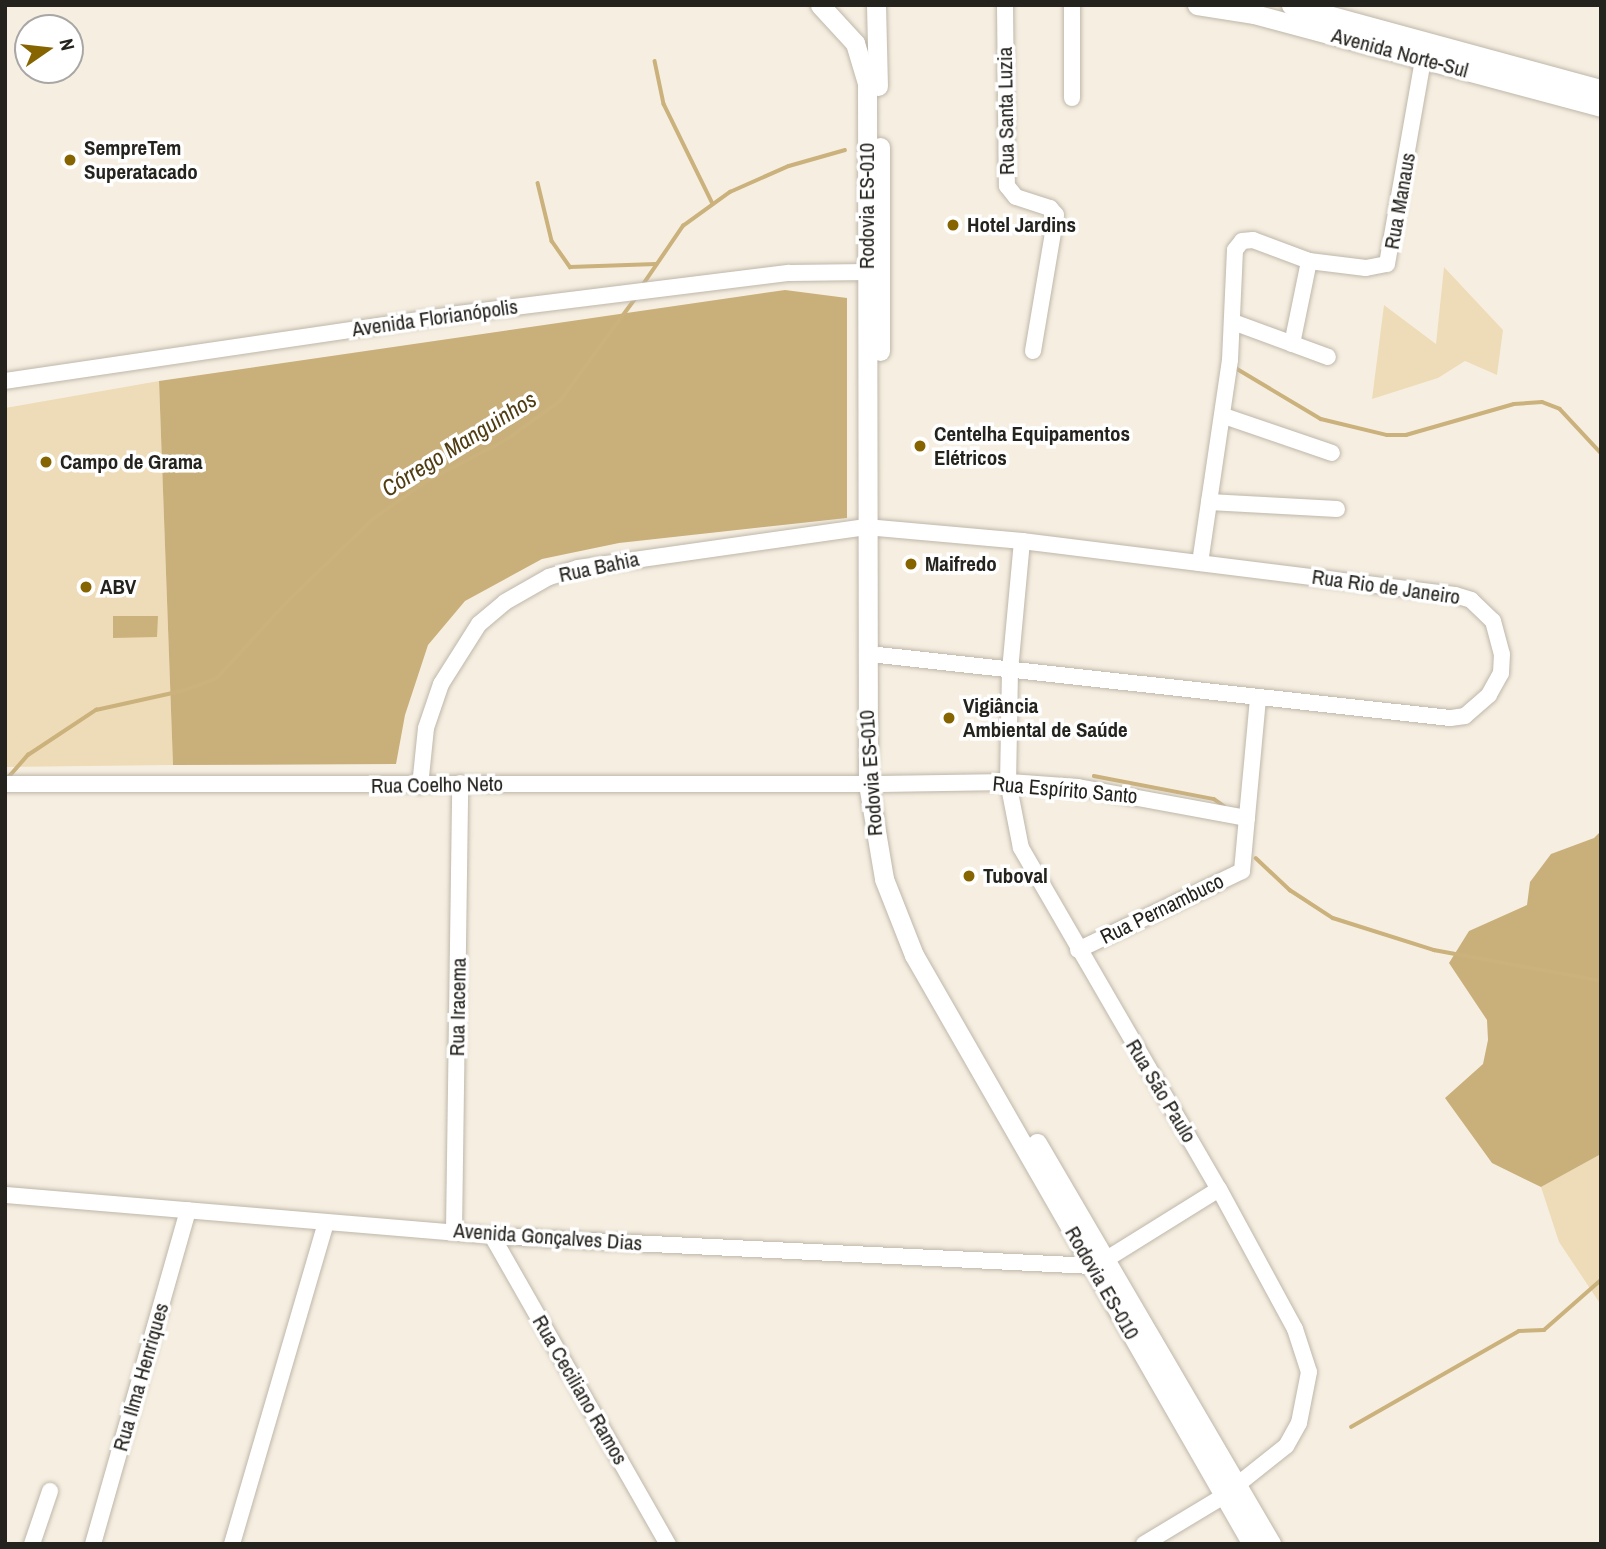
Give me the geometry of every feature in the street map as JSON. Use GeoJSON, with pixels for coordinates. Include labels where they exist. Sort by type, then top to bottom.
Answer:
{"type":"FeatureCollection","features":[{"type":"Feature","properties":{"kind":"main road","name":"Rodovia ES-010"},"geometry":{"type":"LineString","coordinates":[[820,5],[848,33],[865,67],[874,784],[884,879],[909,945],[1230,1491],[1252,1544]]}},
{"type":"Feature","properties":{"kind":"main road","name":"Rodovia ES-010"},"geometry":{"type":"LineString","coordinates":[[874,784],[878,654],[871,527],[881,197],[876,5]]}},
{"type":"Feature","properties":{"kind":"main road","name":"Avenida Norte-Sul"},"geometry":{"type":"LineString","coordinates":[[1197,5],[1254,14],[1601,107]]}},
{"type":"Feature","properties":{"kind":"main road","name":"Avenida Norte-Sul"},"geometry":{"type":"LineString","coordinates":[[1291,5],[1601,89]]}},
{"type":"Feature","properties":{"kind":"main road","name":"Rodovia ES-010"},"geometry":{"type":"LineString","coordinates":[[1230,1491],[1271,1544]]}},
{"type":"Feature","properties":{"kind":"street","name":"Rua Santa Luzia"},"geometry":{"type":"LineString","coordinates":[[1005,5],[1007,186],[1016,197],[1050,208],[1056,215],[1033,351]]}},
{"type":"Feature","properties":{"kind":"street"},"geometry":{"type":"LineString","coordinates":[[1072,5],[1072,98]]}},
{"type":"Feature","properties":{"kind":"street","name":"Rua Manaus"},"geometry":{"type":"LineString","coordinates":[[1233,322],[1235,250],[1242,241],[1253,240],[1309,261],[1378,268],[1391,259],[1423,60]]}},
{"type":"Feature","properties":{"kind":"street"},"geometry":{"type":"LineString","coordinates":[[1292,344],[1309,261]]}},
{"type":"Feature","properties":{"kind":"street","name":"Avenida Florianópolis"},"geometry":{"type":"LineString","coordinates":[[5,381],[463,313],[789,273],[867,272]]}},
{"type":"Feature","properties":{"kind":"street"},"geometry":{"type":"LineString","coordinates":[[1200,563],[1224,416],[1233,322],[1328,357]]}},
{"type":"Feature","properties":{"kind":"street"},"geometry":{"type":"LineString","coordinates":[[1224,416],[1332,453]]}},
{"type":"Feature","properties":{"kind":"street"},"geometry":{"type":"LineString","coordinates":[[1209,502],[1337,509]]}},
{"type":"Feature","properties":{"kind":"street","name":"Rua Rio de Janeiro"},"geometry":{"type":"LineString","coordinates":[[871,527],[1022,541],[1455,595],[1483,610],[1500,635],[1501,673],[1489,695],[1465,716],[1258,699],[878,654]]}},
{"type":"Feature","properties":{"kind":"street","name":"Rua Bahia"},"geometry":{"type":"LineString","coordinates":[[420,786],[426,728],[440,684],[479,624],[505,602],[549,577],[578,568],[871,527]]}},
{"type":"Feature","properties":{"kind":"street","name":"Rua São Paulo"},"geometry":{"type":"LineString","coordinates":[[1022,541],[1010,670],[1008,782],[1021,848],[1219,1189],[1294,1329],[1309,1372],[1299,1423],[1286,1446],[1230,1491],[1144,1544]]}},
{"type":"Feature","properties":{"kind":"street","name":"Rua Pernambuco"},"geometry":{"type":"LineString","coordinates":[[1078,950],[1242,871],[1258,699]]}},
{"type":"Feature","properties":{"kind":"street","name":"Rua Espírito Santo"},"geometry":{"type":"LineString","coordinates":[[874,784],[1008,782],[1119,791],[1247,818]]}},
{"type":"Feature","properties":{"kind":"street","name":"Rua Iracema"},"geometry":{"type":"LineString","coordinates":[[454,1231],[460,783]]}},
{"type":"Feature","properties":{"kind":"street","name":"Rua Coelho Neto"},"geometry":{"type":"LineString","coordinates":[[5,784],[874,784]]}},
{"type":"Feature","properties":{"kind":"street"},"geometry":{"type":"LineString","coordinates":[[1098,1263],[1219,1189]]}},
{"type":"Feature","properties":{"kind":"street","name":"Avenida Gonçalves Dias"},"geometry":{"type":"LineString","coordinates":[[5,1195],[492,1236],[1098,1263]]}},
{"type":"Feature","properties":{"kind":"street","name":"Rua Ilma Henriques"},"geometry":{"type":"LineString","coordinates":[[93,1544],[188,1210]]}},
{"type":"Feature","properties":{"kind":"street"},"geometry":{"type":"LineString","coordinates":[[232,1544],[326,1222]]}},
{"type":"Feature","properties":{"kind":"street","name":"Rua Ceciliano Ramos"},"geometry":{"type":"LineString","coordinates":[[492,1236],[668,1544]]}},
{"type":"Feature","properties":{"kind":"street"},"geometry":{"type":"LineString","coordinates":[[32,1544],[50,1491]]}},
{"type":"Feature","properties":{"kind":"shaded area"},"geometry":{"type":"Polygon","coordinates":[[[1444,267],[1503,330],[1497,375],[1465,361],[1438,378],[1372,399],[1384,305],[1436,344],[1444,267]]]}},
{"type":"Feature","properties":{"kind":"shaded area"},"geometry":{"type":"Polygon","coordinates":[[[785,290],[847,298],[847,518],[619,543],[542,559],[465,601],[428,645],[405,715],[396,764],[173,765],[159,381],[785,290]]]}},
{"type":"Feature","properties":{"kind":"shaded area","name":"ABV"},"geometry":{"type":"Polygon","coordinates":[[[159,381],[173,765],[5,767],[5,408],[159,381]]]}},
{"type":"Feature","properties":{"kind":"shaded area"},"geometry":{"type":"Polygon","coordinates":[[[113,616],[158,616],[157,637],[113,638],[113,616]]]}},
{"type":"Feature","properties":{"kind":"shaded area"},"geometry":{"type":"Polygon","coordinates":[[[1601,831],[1601,1154],[1541,1187],[1492,1163],[1445,1098],[1483,1064],[1488,1040],[1487,1020],[1449,963],[1469,931],[1527,905],[1530,882],[1551,854],[1594,838],[1601,831]]]}},
{"type":"Feature","properties":{"kind":"shaded area"},"geometry":{"type":"Polygon","coordinates":[[[1601,1154],[1601,1305],[1559,1242],[1541,1187],[1601,1154]]]}},
{"type":"Feature","properties":{"kind":"waterway"},"geometry":{"type":"LineString","coordinates":[[655,61],[664,104],[713,204]]}},
{"type":"Feature","properties":{"kind":"waterway"},"geometry":{"type":"LineString","coordinates":[[642,286],[683,226],[730,192],[789,166],[845,150]]}},
{"type":"Feature","properties":{"kind":"waterway","name":"Córrego Manguinhos"},"geometry":{"type":"LineString","coordinates":[[538,183],[552,241],[570,267],[656,264]]}},
{"type":"Feature","properties":{"kind":"waterway","name":"Córrego Manguinhos"},"geometry":{"type":"LineString","coordinates":[[7,779],[28,755],[96,710],[186,690],[217,678],[287,602],[373,519],[427,481],[506,440],[560,401],[637,296]]}},
{"type":"Feature","properties":{"kind":"waterway"},"geometry":{"type":"LineString","coordinates":[[1234,367],[1321,419],[1387,435],[1406,435],[1514,404],[1542,402],[1560,409],[1601,453]]}},
{"type":"Feature","properties":{"kind":"waterway"},"geometry":{"type":"LineString","coordinates":[[1094,776],[1214,799],[1224,806]]}},
{"type":"Feature","properties":{"kind":"waterway"},"geometry":{"type":"LineString","coordinates":[[1256,858],[1290,890],[1333,918],[1434,950],[1601,981]]}},
{"type":"Feature","properties":{"kind":"waterway"},"geometry":{"type":"LineString","coordinates":[[1351,1427],[1519,1331],[1544,1330],[1601,1280]]}},
{"type":"Feature","properties":{"kind":"place","name":"SempreTem Superatacado"},"geometry":{"type":"Point","coordinates":[70,160]}},
{"type":"Feature","properties":{"kind":"place","name":"Hotel Jardins"},"geometry":{"type":"Point","coordinates":[953,225]}},
{"type":"Feature","properties":{"kind":"place","name":"Centelha Equipamentos Elétricos"},"geometry":{"type":"Point","coordinates":[920,446]}},
{"type":"Feature","properties":{"kind":"place","name":"Campo de Grama"},"geometry":{"type":"Point","coordinates":[46,462]}},
{"type":"Feature","properties":{"kind":"place","name":"Maifredo"},"geometry":{"type":"Point","coordinates":[911,564]}},
{"type":"Feature","properties":{"kind":"place","name":"ABV"},"geometry":{"type":"Point","coordinates":[86,587]}},
{"type":"Feature","properties":{"kind":"place","name":"Vigiância Ambiental de Saúde"},"geometry":{"type":"Point","coordinates":[949,718]}},
{"type":"Feature","properties":{"kind":"place","name":"Tuboval"},"geometry":{"type":"Point","coordinates":[969,876]}}]}
